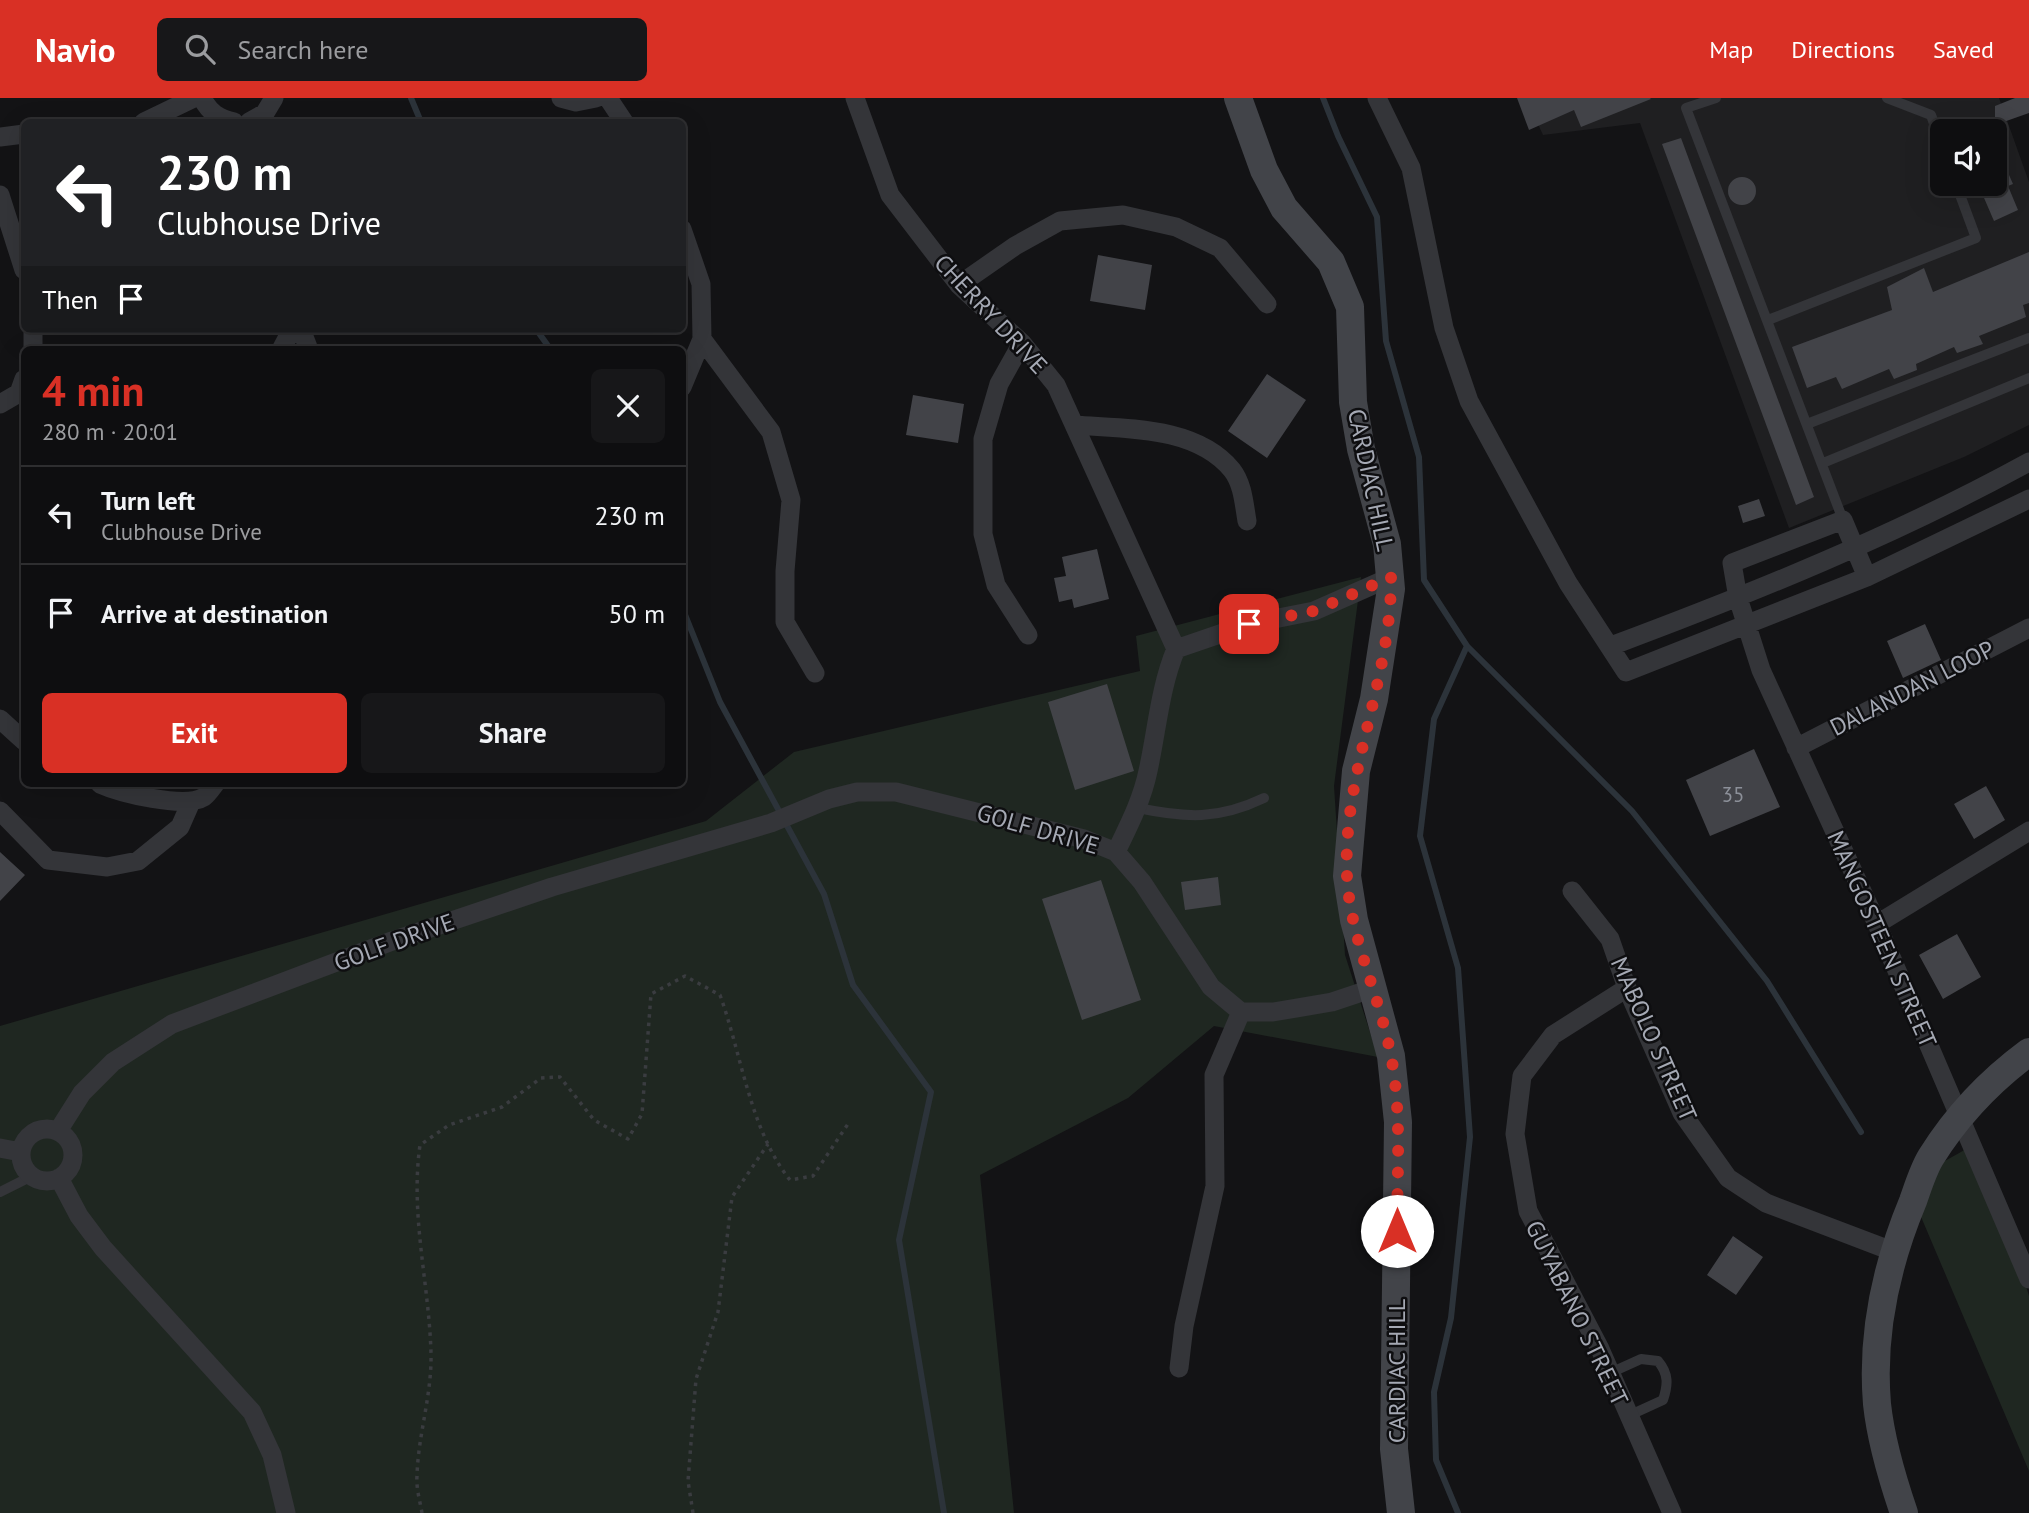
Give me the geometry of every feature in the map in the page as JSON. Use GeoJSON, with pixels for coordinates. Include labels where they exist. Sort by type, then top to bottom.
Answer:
{"type":"FeatureCollection","features":[{"type":"Feature","properties":{"kind":"main road","name":"CARDIAC HILL"},"geometry":{"type":"LineString","coordinates":[[1238,98],[1264,170],[1284,208],[1331,262],[1350,307],[1353,402],[1360,449],[1387,544],[1391,577],[1374,699],[1356,771],[1347,876],[1371,989],[1391,1056],[1398,1122],[1394,1449],[1401,1513]]}},
{"type":"Feature","properties":{"kind":"main road"},"geometry":{"type":"LineString","coordinates":[[1903,1513],[1884,1446],[1877,1403],[1877,1346],[1883,1292],[1892,1251],[1930,1158],[1961,1117],[2004,1070],[2029,1052]]}},
{"type":"Feature","properties":{"kind":"street"},"geometry":{"type":"LineString","coordinates":[[150,119],[194,98]]}},
{"type":"Feature","properties":{"kind":"street"},"geometry":{"type":"LineString","coordinates":[[202,98],[208,109],[220,119]]}},
{"type":"Feature","properties":{"kind":"street"},"geometry":{"type":"LineString","coordinates":[[254,119],[265,113],[274,98]]}},
{"type":"Feature","properties":{"kind":"street"},"geometry":{"type":"LineString","coordinates":[[561,98],[576,102],[596,98]]}},
{"type":"Feature","properties":{"kind":"street"},"geometry":{"type":"LineString","coordinates":[[608,98],[622,119]]}},
{"type":"Feature","properties":{"kind":"street","name":"CHERRY DRIVE"},"geometry":{"type":"LineString","coordinates":[[855,98],[890,195],[960,285],[1022,343],[1056,385],[1176,649]]}},
{"type":"Feature","properties":{"kind":"street"},"geometry":{"type":"LineString","coordinates":[[1377,98],[1411,168],[1444,328],[1469,401],[1510,481],[1569,583],[1626,672],[1867,577],[2029,499]]}},
{"type":"Feature","properties":{"kind":"street"},"geometry":{"type":"LineString","coordinates":[[0,137],[21,134]]}},
{"type":"Feature","properties":{"kind":"street"},"geometry":{"type":"LineString","coordinates":[[0,195],[21,261]]}},
{"type":"Feature","properties":{"kind":"street"},"geometry":{"type":"LineString","coordinates":[[960,285],[1015,246],[1060,221],[1123,215],[1176,227],[1220,248],[1267,304]]}},
{"type":"Feature","properties":{"kind":"street"},"geometry":{"type":"LineString","coordinates":[[686,241],[701,284],[702,339],[686,377]]}},
{"type":"Feature","properties":{"kind":"street"},"geometry":{"type":"LineString","coordinates":[[702,339],[771,432],[791,500],[785,571],[785,622],[815,673]]}},
{"type":"Feature","properties":{"kind":"street"},"geometry":{"type":"LineString","coordinates":[[1022,343],[999,384],[983,439],[983,534],[996,585],[1028,635]]}},
{"type":"Feature","properties":{"kind":"street"},"geometry":{"type":"LineString","coordinates":[[0,404],[19,393],[21,387]]}},
{"type":"Feature","properties":{"kind":"street"},"geometry":{"type":"LineString","coordinates":[[1075,425],[1142,430],[1180,438],[1210,449],[1233,471],[1242,489],[1247,521]]}},
{"type":"Feature","properties":{"kind":"street"},"geometry":{"type":"LineString","coordinates":[[1611,646],[1738,598],[1853,547],[2029,462]]}},
{"type":"Feature","properties":{"kind":"street"},"geometry":{"type":"LineString","coordinates":[[1843,520],[1867,577]]}},
{"type":"Feature","properties":{"kind":"street","name":"MANGOSTEEN STREET"},"geometry":{"type":"LineString","coordinates":[[1843,520],[1732,563],[1738,598],[1761,670],[1877,924],[2029,1279]]}},
{"type":"Feature","properties":{"kind":"street"},"geometry":{"type":"LineString","coordinates":[[1116,852],[1138,808],[1148,773],[1168,668],[1176,649],[1249,624],[1314,611],[1391,577]]}},
{"type":"Feature","properties":{"kind":"street","name":"DALANDAN LOOP"},"geometry":{"type":"LineString","coordinates":[[1796,748],[2029,628]]}},
{"type":"Feature","properties":{"kind":"street"},"geometry":{"type":"LineString","coordinates":[[0,719],[21,738]]}},
{"type":"Feature","properties":{"kind":"street"},"geometry":{"type":"LineString","coordinates":[[107,787],[117,791],[191,802],[205,797],[213,787]]}},
{"type":"Feature","properties":{"kind":"street","name":"GOLF DRIVE"},"geometry":{"type":"LineString","coordinates":[[58,1132],[82,1093],[113,1062],[172,1024],[393,941],[527,896],[771,823],[857,792],[896,792],[1084,839],[1116,852],[1142,882],[1211,987],[1241,1012]]}},
{"type":"Feature","properties":{"kind":"street"},"geometry":{"type":"LineString","coordinates":[[0,811],[48,860],[107,867],[138,861],[180,827],[191,802]]}},
{"type":"Feature","properties":{"kind":"street"},"geometry":{"type":"LineString","coordinates":[[1877,924],[2029,831]]}},
{"type":"Feature","properties":{"kind":"street","name":"MABOLO STREET"},"geometry":{"type":"LineString","coordinates":[[1572,891],[1609,939],[1682,1113],[1728,1178],[1766,1203],[1892,1251]]}},
{"type":"Feature","properties":{"kind":"street","name":"GUYABANO STREET"},"geometry":{"type":"LineString","coordinates":[[1628,988],[1553,1035],[1545,1045],[1522,1076],[1515,1134],[1528,1211],[1610,1373],[1672,1513]]}},
{"type":"Feature","properties":{"kind":"street"},"geometry":{"type":"LineString","coordinates":[[1179,1368],[1184,1326],[1215,1186],[1214,1075],[1241,1012],[1273,1012],[1332,1002],[1371,989]]}},
{"type":"Feature","properties":{"kind":"street"},"geometry":{"type":"LineString","coordinates":[[42,1129],[58,1132],[66,1137],[72,1154],[66,1172],[59,1178],[41,1180],[32,1177],[25,1170],[21,1152],[27,1137],[42,1129]]}},
{"type":"Feature","properties":{"kind":"street"},"geometry":{"type":"LineString","coordinates":[[0,1148],[21,1152]]}},
{"type":"Feature","properties":{"kind":"street"},"geometry":{"type":"LineString","coordinates":[[59,1178],[79,1216],[103,1248],[252,1412],[272,1455],[286,1513]]}},
{"type":"Feature","properties":{"kind":"lane"},"geometry":{"type":"LineString","coordinates":[[1716,98],[1686,108],[1843,520]]}},
{"type":"Feature","properties":{"kind":"lane"},"geometry":{"type":"LineString","coordinates":[[1887,98],[1931,115],[1932,119]]}},
{"type":"Feature","properties":{"kind":"lane"},"geometry":{"type":"LineString","coordinates":[[1768,320],[1976,238],[1960,196]]}},
{"type":"Feature","properties":{"kind":"lane"},"geometry":{"type":"LineString","coordinates":[[1807,424],[2029,338]]}},
{"type":"Feature","properties":{"kind":"lane"},"geometry":{"type":"LineString","coordinates":[[1823,463],[2029,377]]}},
{"type":"Feature","properties":{"kind":"lane"},"geometry":{"type":"LineString","coordinates":[[1138,808],[1178,815],[1211,816],[1243,808],[1264,798]]}},
{"type":"Feature","properties":{"kind":"lane"},"geometry":{"type":"LineString","coordinates":[[0,1192],[32,1177]]}},
{"type":"Feature","properties":{"kind":"lane"},"geometry":{"type":"LineString","coordinates":[[1610,1373],[1641,1359],[1658,1361],[1665,1369],[1668,1385],[1663,1400],[1628,1417]]}},
{"type":"Feature","properties":{"kind":"path"},"geometry":{"type":"LineString","coordinates":[[422,1513],[416,1478],[430,1390],[431,1353],[419,1246],[415,1177],[420,1145],[449,1125],[502,1107],[541,1078],[560,1077],[594,1120],[628,1139],[642,1114],[651,994],[685,976],[720,995],[768,1144],[775,1161],[790,1181],[813,1176],[850,1121]]}},
{"type":"Feature","properties":{"kind":"path"},"geometry":{"type":"LineString","coordinates":[[693,1513],[688,1480],[696,1379],[718,1312],[732,1197],[768,1144]]}},
{"type":"Feature","properties":{"kind":"shaded area"},"geometry":{"type":"Polygon","coordinates":[[[1526,98],[1999,98],[2006,119],[1930,119],[1930,196],[2007,196],[2007,120],[2029,182],[2029,425],[1964,457],[1789,528],[1640,123],[1543,135],[1526,98]]]}},
{"type":"Feature","properties":{"kind":"shaded area"},"geometry":{"type":"Polygon","coordinates":[[[1361,577],[1334,786],[1345,955],[1378,1057],[1214,1026],[1128,1098],[980,1175],[1014,1513],[0,1513],[0,1026],[706,821],[794,752],[1140,671],[1136,636],[1361,577]]]}},
{"type":"Feature","properties":{"kind":"shaded area"},"geometry":{"type":"Polygon","coordinates":[[[1968,1148],[2020,1266],[2029,1296],[2029,1471],[1916,1205],[1936,1166],[1968,1148]]]}},
{"type":"Feature","properties":{"kind":"building"},"geometry":{"type":"Polygon","coordinates":[[[1517,98],[1651,99],[1581,127],[1574,110],[1529,130],[1517,98]]]}},
{"type":"Feature","properties":{"kind":"building"},"geometry":{"type":"Polygon","coordinates":[[[2015,98],[2029,98],[2029,113],[2007,121],[1995,119],[1995,106],[2015,98]]]}},
{"type":"Feature","properties":{"kind":"building"},"geometry":{"type":"Polygon","coordinates":[[[1681,138],[1814,497],[1796,505],[1662,144],[1681,138]]]}},
{"type":"Feature","properties":{"kind":"building"},"geometry":{"type":"Polygon","coordinates":[[[2007,170],[2013,184],[2008,186],[2018,210],[1994,221],[1983,196],[2007,196],[2007,170]]]}},
{"type":"Feature","properties":{"kind":"building"},"geometry":{"type":"Polygon","coordinates":[[[1742,177],[1752,181],[1756,191],[1752,201],[1742,205],[1732,201],[1728,191],[1732,181],[1742,177]]]}},
{"type":"Feature","properties":{"kind":"building"},"geometry":{"type":"Polygon","coordinates":[[[2029,252],[2029,303],[2023,305],[2026,317],[1979,336],[1983,344],[1957,353],[1954,347],[1916,364],[1917,370],[1894,379],[1889,369],[1842,389],[1836,377],[1807,388],[1792,347],[1892,310],[1887,287],[1924,268],[1933,292],[2029,252]]]}},
{"type":"Feature","properties":{"kind":"building"},"geometry":{"type":"Polygon","coordinates":[[[1098,255],[1152,265],[1145,310],[1090,301],[1098,255]]]}},
{"type":"Feature","properties":{"kind":"building"},"geometry":{"type":"Polygon","coordinates":[[[1267,374],[1306,400],[1267,458],[1228,431],[1267,374]]]}},
{"type":"Feature","properties":{"kind":"building"},"geometry":{"type":"Polygon","coordinates":[[[913,395],[964,404],[958,443],[906,435],[913,395]]]}},
{"type":"Feature","properties":{"kind":"building"},"geometry":{"type":"Polygon","coordinates":[[[1759,499],[1765,516],[1743,523],[1738,506],[1759,499]]]}},
{"type":"Feature","properties":{"kind":"building"},"geometry":{"type":"Polygon","coordinates":[[[1097,549],[1109,599],[1074,608],[1072,599],[1059,602],[1054,578],[1066,576],[1062,557],[1097,549]]]}},
{"type":"Feature","properties":{"kind":"building"},"geometry":{"type":"Polygon","coordinates":[[[1925,624],[1941,660],[1903,678],[1887,641],[1925,624]]]}},
{"type":"Feature","properties":{"kind":"building"},"geometry":{"type":"Polygon","coordinates":[[[1107,684],[1134,771],[1075,790],[1048,702],[1107,684]]]}},
{"type":"Feature","properties":{"kind":"building"},"geometry":{"type":"Polygon","coordinates":[[[1754,749],[1780,807],[1710,836],[1686,780],[1754,749]]]}},
{"type":"Feature","properties":{"kind":"building"},"geometry":{"type":"Polygon","coordinates":[[[1986,786],[2005,820],[1974,839],[1954,804],[1986,786]]]}},
{"type":"Feature","properties":{"kind":"building"},"geometry":{"type":"Polygon","coordinates":[[[0,852],[25,875],[0,901],[0,852]]]}},
{"type":"Feature","properties":{"kind":"building"},"geometry":{"type":"Polygon","coordinates":[[[1218,877],[1221,905],[1185,910],[1181,882],[1218,877]]]}},
{"type":"Feature","properties":{"kind":"building"},"geometry":{"type":"Polygon","coordinates":[[[1101,880],[1141,1000],[1082,1020],[1042,899],[1101,880]]]}},
{"type":"Feature","properties":{"kind":"building"},"geometry":{"type":"Polygon","coordinates":[[[1957,934],[1981,977],[1943,999],[1919,955],[1957,934]]]}},
{"type":"Feature","properties":{"kind":"building"},"geometry":{"type":"Polygon","coordinates":[[[1733,1236],[1763,1257],[1736,1295],[1707,1275],[1733,1236]]]}},
{"type":"Feature","properties":{"kind":"waterway"},"geometry":{"type":"LineString","coordinates":[[411,98],[420,119]]}},
{"type":"Feature","properties":{"kind":"waterway"},"geometry":{"type":"LineString","coordinates":[[1323,98],[1377,217],[1386,341],[1419,457],[1424,580],[1467,646],[1632,811],[1767,981],[1861,1132]]}},
{"type":"Feature","properties":{"kind":"waterway"},"geometry":{"type":"LineString","coordinates":[[539,333],[548,346]]}},
{"type":"Feature","properties":{"kind":"waterway"},"geometry":{"type":"LineString","coordinates":[[686,617],[720,702],[824,894],[853,985],[931,1092],[899,1240],[944,1513]]}},
{"type":"Feature","properties":{"kind":"waterway"},"geometry":{"type":"LineString","coordinates":[[1458,1513],[1436,1460],[1434,1392],[1451,1318],[1470,1137],[1458,968],[1420,836],[1434,719],[1467,646]]}},
{"type":"Feature","properties":{"kind":"route"},"geometry":{"type":"LineString","coordinates":[[1249,624],[1314,611],[1367,590],[1391,577],[1374,699],[1356,771],[1347,876],[1354,920],[1391,1056],[1398,1122],[1397,1231]]}}]}
